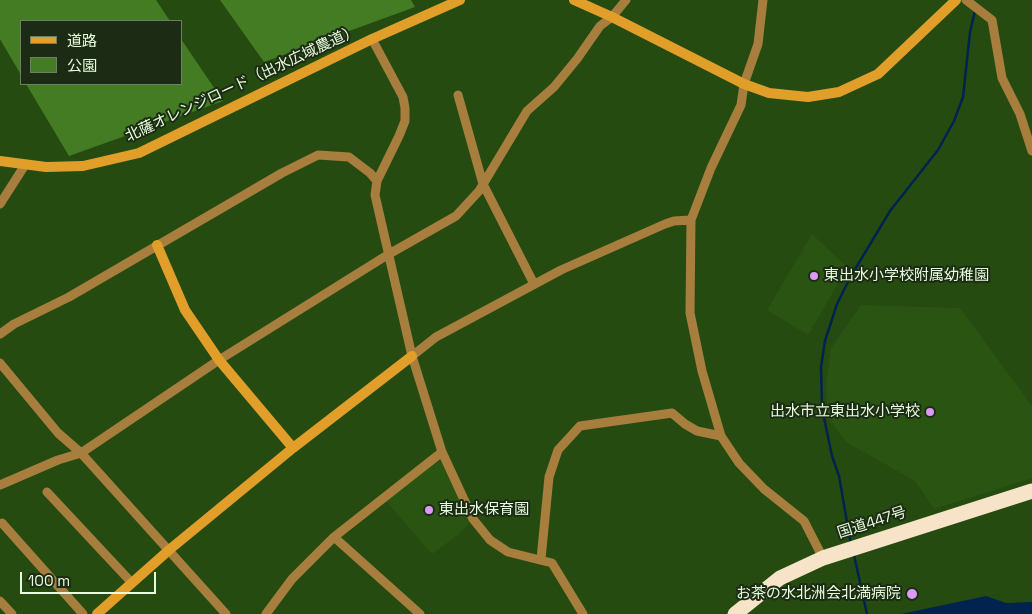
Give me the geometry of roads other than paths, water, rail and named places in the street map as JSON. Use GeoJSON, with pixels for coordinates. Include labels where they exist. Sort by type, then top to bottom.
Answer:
{"type":"FeatureCollection","features":[{"type":"Feature","properties":{"kind":"highway","name":"国道447号"},"geometry":{"type":"LineString","coordinates":[[735,614],[780,578],[823,558],[1032,491]]}},
{"type":"Feature","properties":{"kind":"street","name":"北薩オレンジロード（出水広域農道）"},"geometry":{"type":"LineString","coordinates":[[0,161],[25,165],[83,166],[139,153],[372,39],[460,0]]}},
{"type":"Feature","properties":{"kind":"street"},"geometry":{"type":"LineString","coordinates":[[574,0],[612,17],[744,84],[769,93],[808,97],[839,92],[854,87],[878,74],[956,0]]}},
{"type":"Feature","properties":{"kind":"street"},"geometry":{"type":"LineString","coordinates":[[0,485],[58,460],[81,453],[219,360],[389,254],[456,216],[483,184],[527,111],[554,87],[577,59],[600,26],[612,17],[626,0]]}},
{"type":"Feature","properties":{"kind":"street"},"geometry":{"type":"LineString","coordinates":[[764,0],[758,44],[744,84],[740,105],[711,168],[691,220],[690,312],[702,371],[721,436],[739,463],[764,489],[804,521],[823,558]]}},
{"type":"Feature","properties":{"kind":"street"},"geometry":{"type":"LineString","coordinates":[[968,2],[992,20],[1002,78],[1020,114],[1032,151]]}},
{"type":"Feature","properties":{"kind":"street"},"geometry":{"type":"LineString","coordinates":[[372,39],[403,97],[406,108],[399,136],[377,181],[375,195],[412,356],[442,452],[473,519],[490,540],[508,552],[552,563],[583,614]]}},
{"type":"Feature","properties":{"kind":"street"},"geometry":{"type":"LineString","coordinates":[[458,95],[483,184],[534,284]]}},
{"type":"Feature","properties":{"kind":"street"},"geometry":{"type":"LineString","coordinates":[[0,334],[14,324],[69,297],[157,245],[318,155],[349,157],[370,173],[377,181]]}},
{"type":"Feature","properties":{"kind":"street"},"geometry":{"type":"LineString","coordinates":[[0,204],[25,165]]}},
{"type":"Feature","properties":{"kind":"street"},"geometry":{"type":"LineString","coordinates":[[97,614],[169,550],[293,448],[436,337],[534,284],[607,248],[674,221],[691,220]]}},
{"type":"Feature","properties":{"kind":"street"},"geometry":{"type":"LineString","coordinates":[[157,245],[185,310],[219,360],[293,448]]}},
{"type":"Feature","properties":{"kind":"street"},"geometry":{"type":"LineString","coordinates":[[0,363],[58,433],[81,453],[226,614]]}},
{"type":"Feature","properties":{"kind":"street"},"geometry":{"type":"LineString","coordinates":[[542,559],[549,477],[558,450],[580,426],[672,412],[697,431],[721,436]]}},
{"type":"Feature","properties":{"kind":"street"},"geometry":{"type":"LineString","coordinates":[[266,614],[292,579],[334,537],[442,452]]}},
{"type":"Feature","properties":{"kind":"street"},"geometry":{"type":"LineString","coordinates":[[47,492],[132,583]]}},
{"type":"Feature","properties":{"kind":"street"},"geometry":{"type":"LineString","coordinates":[[2,523],[83,614]]}},
{"type":"Feature","properties":{"kind":"street"},"geometry":{"type":"LineString","coordinates":[[334,537],[420,614]]}},
{"type":"Feature","properties":{"kind":"street"},"geometry":{"type":"LineString","coordinates":[[0,602],[12,614]]}},
{"type":"Feature","properties":{"kind":"water"},"geometry":{"type":"Polygon","coordinates":[[[986,596],[1006,603],[1032,602],[1032,614],[901,614],[986,596]]]}},
{"type":"Feature","properties":{"kind":"waterway"},"geometry":{"type":"LineString","coordinates":[[851,545],[839,476],[832,456],[822,408],[821,367],[825,341],[837,304],[851,276],[890,211],[938,150],[954,121],[963,97],[970,32],[975,11]]}},
{"type":"Feature","properties":{"kind":"waterway"},"geometry":{"type":"LineString","coordinates":[[854,555],[867,614]]}},
{"type":"Feature","properties":{"kind":"place","name":"東出水小学校附属幼稚園"},"geometry":{"type":"Point","coordinates":[814,276]}},
{"type":"Feature","properties":{"kind":"place","name":"出水市立東出水小学校"},"geometry":{"type":"Point","coordinates":[930,412]}},
{"type":"Feature","properties":{"kind":"place","name":"東出水保育園"},"geometry":{"type":"Point","coordinates":[429,510]}},
{"type":"Feature","properties":{"kind":"place","name":"お茶の水北洲会北満病院"},"geometry":{"type":"Point","coordinates":[912,594]}}]}
